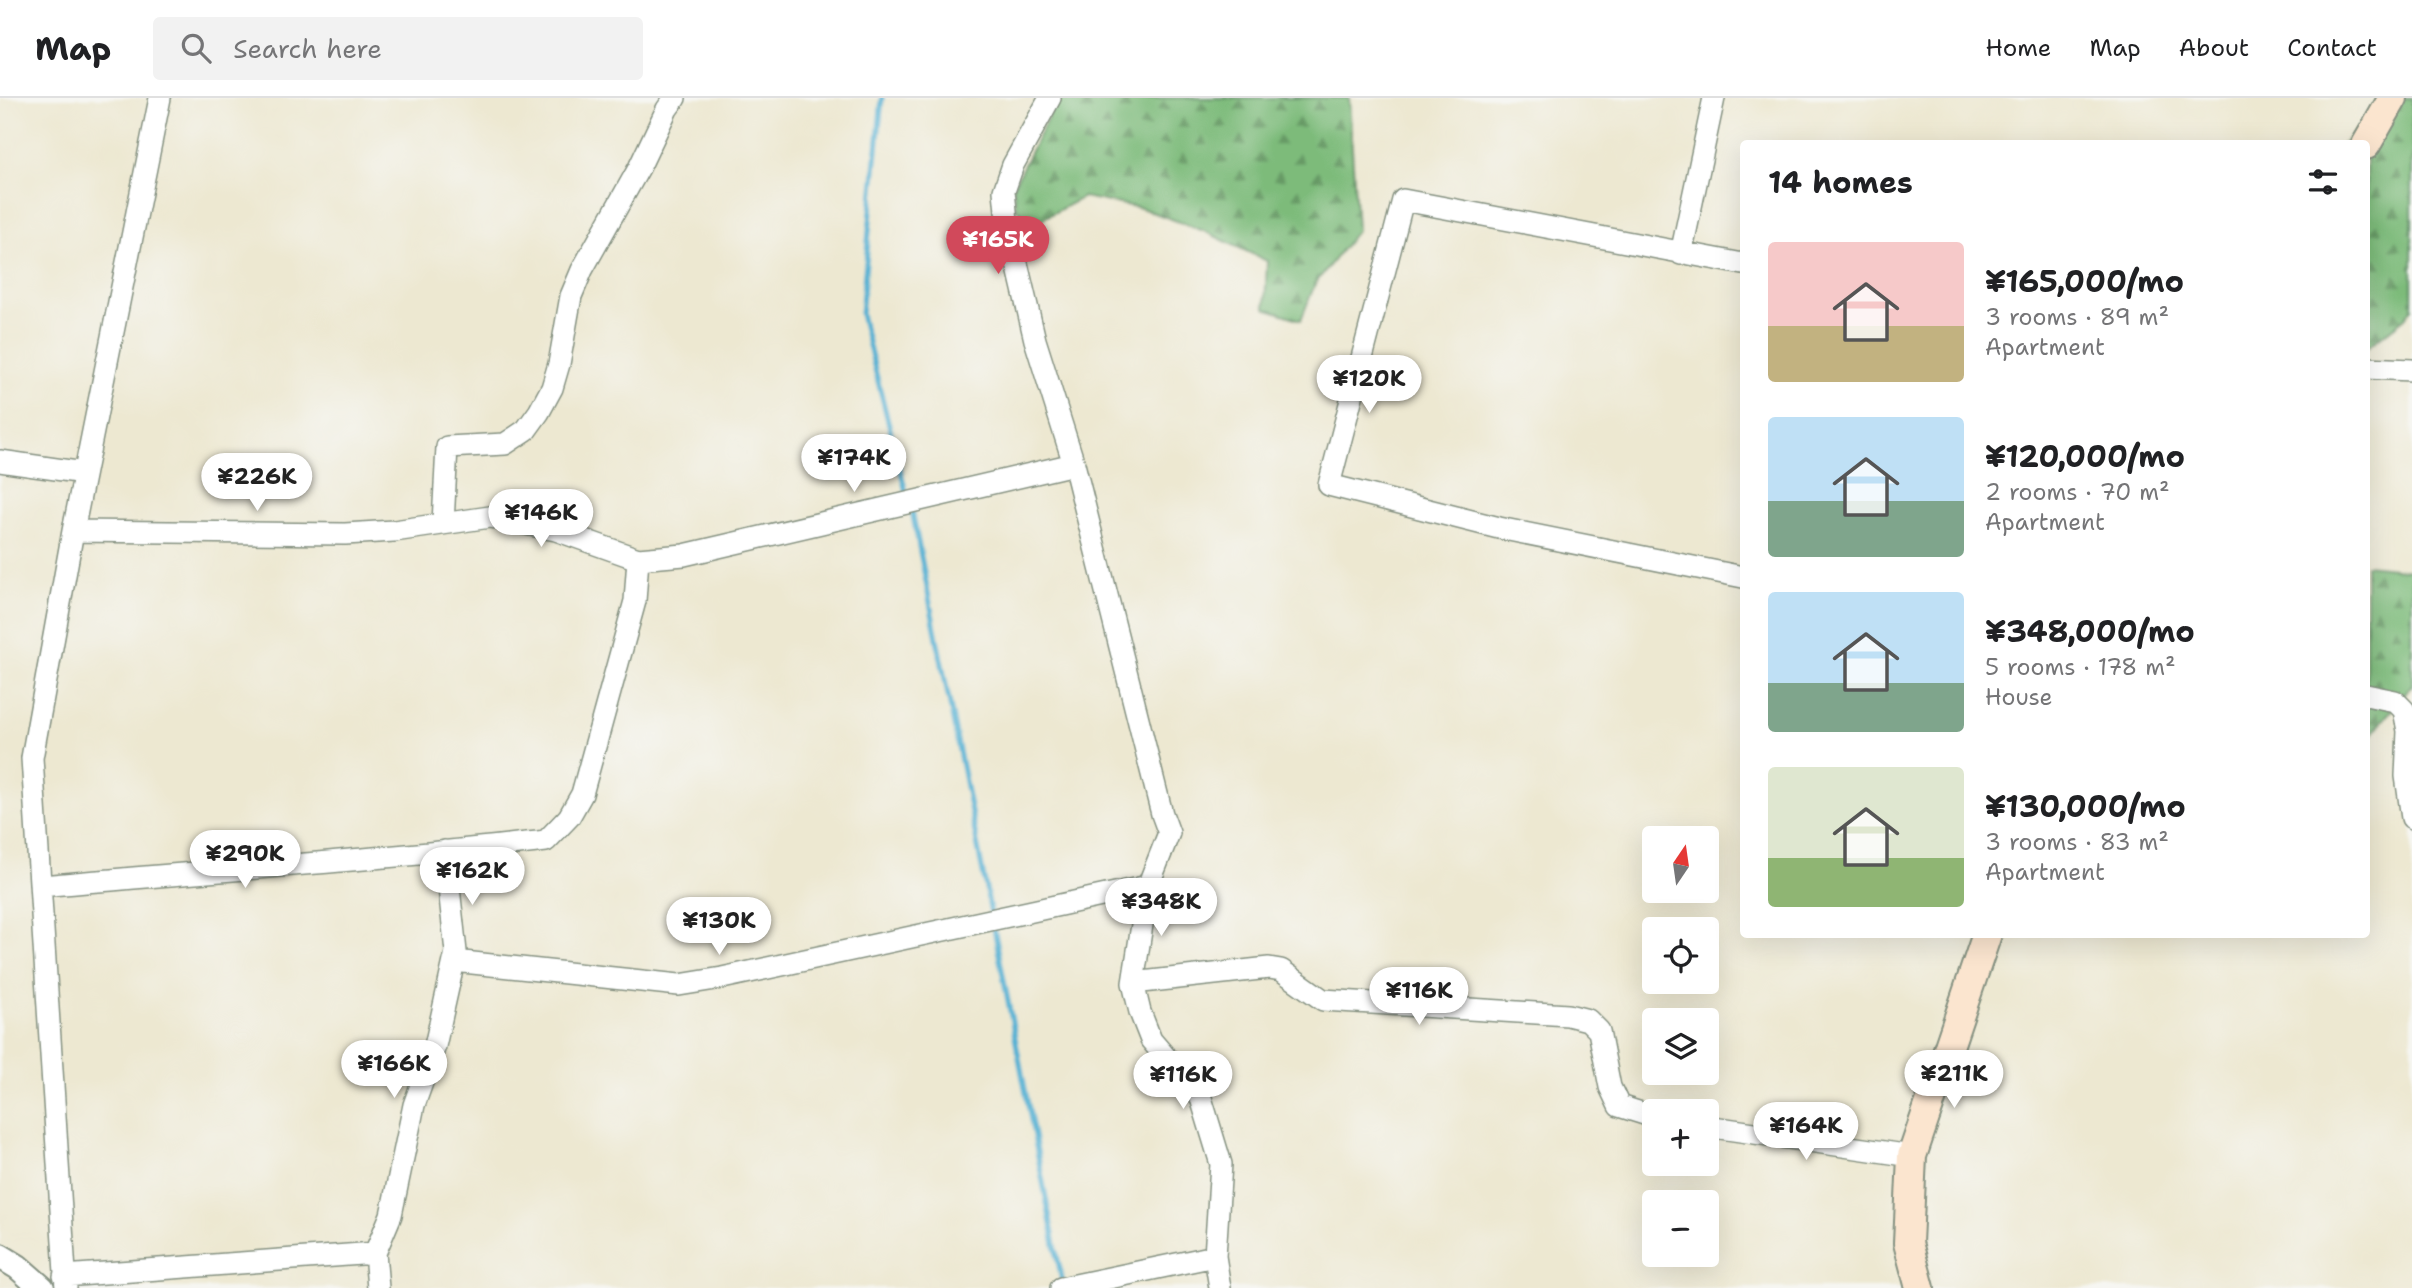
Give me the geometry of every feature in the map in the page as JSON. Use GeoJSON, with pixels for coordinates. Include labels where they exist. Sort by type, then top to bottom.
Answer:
{"type":"FeatureCollection","features":[{"type":"Feature","properties":{"kind":"main road"},"geometry":{"type":"LineString","coordinates":[[2369,140],[2393,98]]}},
{"type":"Feature","properties":{"kind":"main road"},"geometry":{"type":"LineString","coordinates":[[1920,1288],[1908,1243],[1912,1156],[1986,938]]}},
{"type":"Feature","properties":{"kind":"street"},"geometry":{"type":"LineString","coordinates":[[160,98],[84,473],[32,758],[65,1282],[375,1253]]}},
{"type":"Feature","properties":{"kind":"street"},"geometry":{"type":"LineString","coordinates":[[443,523],[447,447],[505,444],[526,430],[539,412],[552,388],[571,296],[582,270],[675,98]]}},
{"type":"Feature","properties":{"kind":"street"},"geometry":{"type":"LineString","coordinates":[[1050,98],[1013,164],[1004,191],[1006,220],[1035,340],[1074,464],[1169,833],[1148,887],[1133,982],[1140,1012],[1151,1040],[1201,1098],[1221,1164],[1215,1256],[1220,1288]]}},
{"type":"Feature","properties":{"kind":"street"},"geometry":{"type":"LineString","coordinates":[[1681,254],[1714,98]]}},
{"type":"Feature","properties":{"kind":"street"},"geometry":{"type":"LineString","coordinates":[[1740,264],[1403,200],[1329,485],[1499,528],[1740,576]]}},
{"type":"Feature","properties":{"kind":"street"},"geometry":{"type":"LineString","coordinates":[[2370,368],[2412,370]]}},
{"type":"Feature","properties":{"kind":"street"},"geometry":{"type":"LineString","coordinates":[[0,461],[84,473]]}},
{"type":"Feature","properties":{"kind":"street"},"geometry":{"type":"LineString","coordinates":[[73,531],[345,534],[394,531],[490,517],[556,530],[638,559],[684,555],[1074,464]]}},
{"type":"Feature","properties":{"kind":"street"},"geometry":{"type":"LineString","coordinates":[[41,886],[290,867],[545,841],[569,817],[582,794],[635,601],[638,559]]}},
{"type":"Feature","properties":{"kind":"street"},"geometry":{"type":"LineString","coordinates":[[2370,696],[2395,701],[2404,710],[2408,731],[2406,776],[2412,818]]}},
{"type":"Feature","properties":{"kind":"street"},"geometry":{"type":"LineString","coordinates":[[378,1288],[375,1253],[391,1215],[414,1105],[435,1046],[456,953],[445,851]]}},
{"type":"Feature","properties":{"kind":"street"},"geometry":{"type":"LineString","coordinates":[[454,961],[679,985],[1148,887]]}},
{"type":"Feature","properties":{"kind":"street"},"geometry":{"type":"LineString","coordinates":[[1133,982],[1269,968],[1281,970],[1323,1000],[1568,1015],[1588,1020],[1599,1031],[1610,1087],[1619,1107],[1642,1114]]}},
{"type":"Feature","properties":{"kind":"street"},"geometry":{"type":"LineString","coordinates":[[1719,1128],[1912,1156]]}},
{"type":"Feature","properties":{"kind":"street"},"geometry":{"type":"LineString","coordinates":[[0,1256],[43,1288]]}},
{"type":"Feature","properties":{"kind":"street"},"geometry":{"type":"LineString","coordinates":[[1061,1288],[1215,1256]]}},
{"type":"Feature","properties":{"kind":"green space"},"geometry":{"type":"Polygon","coordinates":[[[1058,98],[1349,98],[1357,230],[1315,284],[1301,320],[1265,308],[1267,261],[1204,231],[1141,208],[1083,197],[1033,224],[1016,208],[1013,186],[1058,98]]]}},
{"type":"Feature","properties":{"kind":"green space"},"geometry":{"type":"Polygon","coordinates":[[[2394,98],[2412,98],[2412,308],[2405,318],[2370,345],[2370,140],[2347,140],[2394,98]]]}},
{"type":"Feature","properties":{"kind":"green space"},"geometry":{"type":"Polygon","coordinates":[[[2370,565],[2412,570],[2412,685],[2370,736],[2370,565]]]}},
{"type":"Feature","properties":{"kind":"waterway"},"geometry":{"type":"LineString","coordinates":[[882,98],[861,314],[907,496]]}},
{"type":"Feature","properties":{"kind":"waterway"},"geometry":{"type":"LineString","coordinates":[[912,511],[991,914]]}},
{"type":"Feature","properties":{"kind":"waterway"},"geometry":{"type":"LineString","coordinates":[[993,923],[1062,1281]]}}]}
